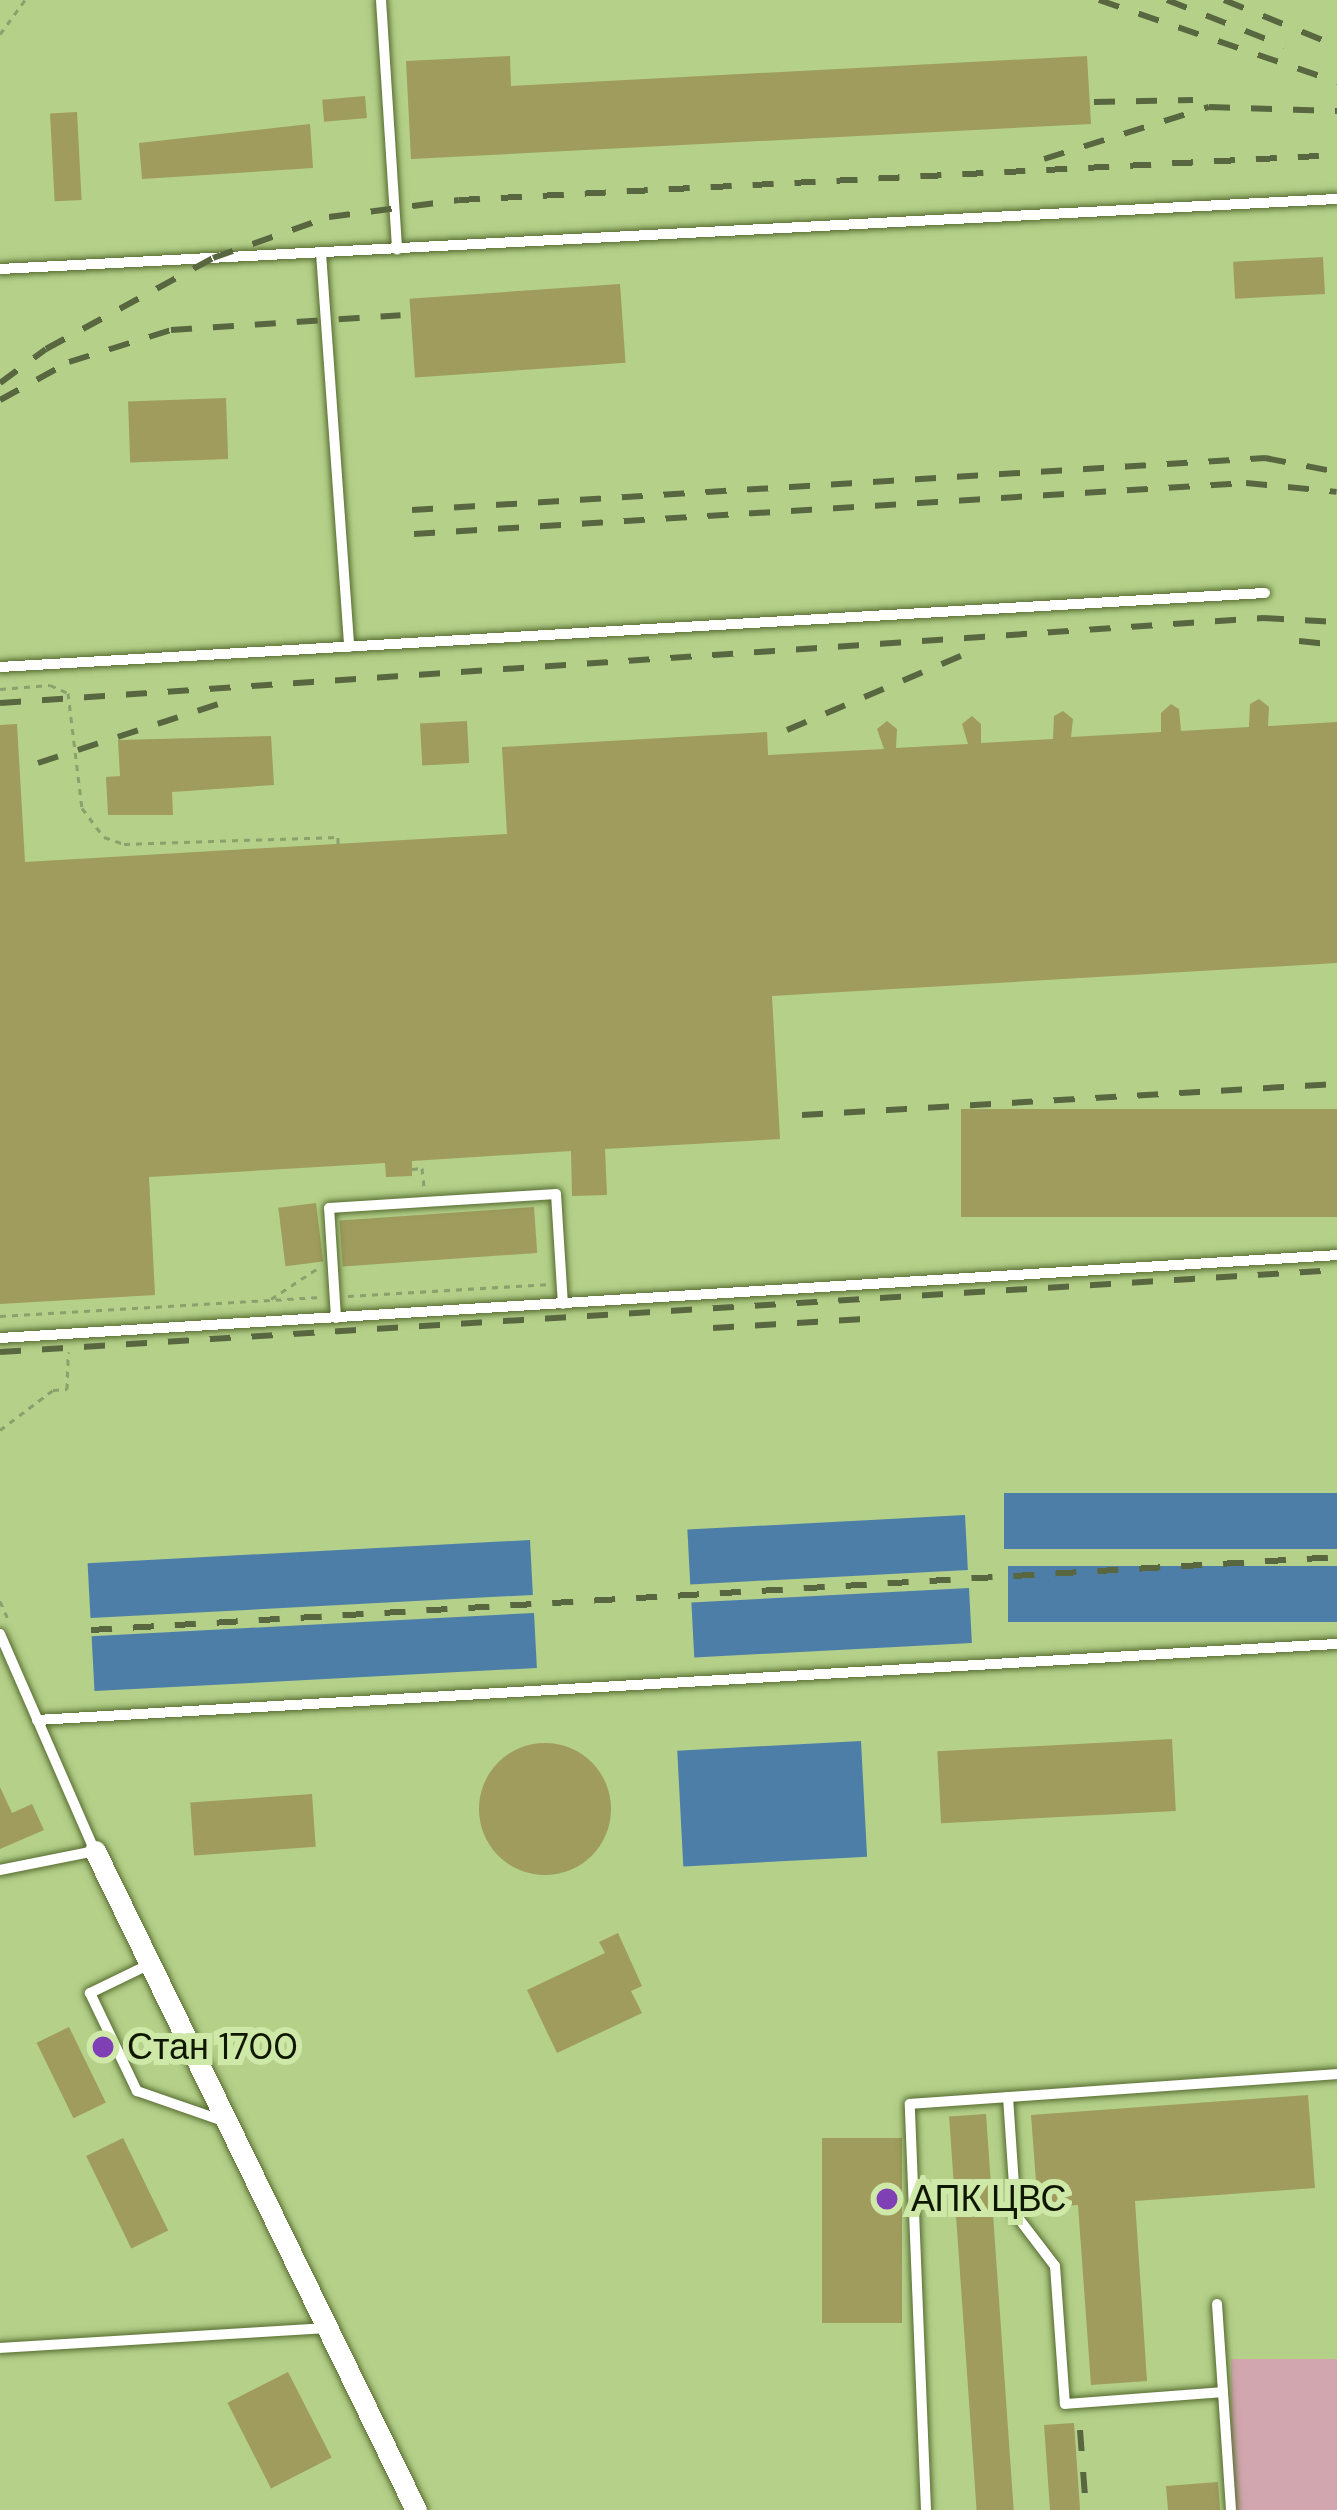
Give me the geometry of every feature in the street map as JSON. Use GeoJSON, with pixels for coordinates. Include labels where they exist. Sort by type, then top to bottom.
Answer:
{"type":"FeatureCollection","features":[{"type":"Feature","properties":{"kind":"street"},"geometry":{"type":"LineString","coordinates":[[95,1851],[416,2510]]}},
{"type":"Feature","properties":{"kind":"lane"},"geometry":{"type":"LineString","coordinates":[[381,0],[397,249]]}},
{"type":"Feature","properties":{"kind":"lane"},"geometry":{"type":"LineString","coordinates":[[0,269],[1337,199]]}},
{"type":"Feature","properties":{"kind":"lane"},"geometry":{"type":"LineString","coordinates":[[321,253],[349,647]]}},
{"type":"Feature","properties":{"kind":"lane"},"geometry":{"type":"LineString","coordinates":[[0,667],[1265,593]]}},
{"type":"Feature","properties":{"kind":"lane"},"geometry":{"type":"LineString","coordinates":[[336,1318],[329,1208],[425,1202],[556,1194],[563,1304]]}},
{"type":"Feature","properties":{"kind":"lane"},"geometry":{"type":"LineString","coordinates":[[0,1338],[1337,1255]]}},
{"type":"Feature","properties":{"kind":"lane"},"geometry":{"type":"LineString","coordinates":[[0,1634],[95,1851],[0,1870]]}},
{"type":"Feature","properties":{"kind":"lane"},"geometry":{"type":"LineString","coordinates":[[37,1720],[1337,1644]]}},
{"type":"Feature","properties":{"kind":"lane"},"geometry":{"type":"LineString","coordinates":[[150,1964],[90,1993],[137,2092],[226,2122]]}},
{"type":"Feature","properties":{"kind":"lane"},"geometry":{"type":"LineString","coordinates":[[926,2510],[910,2104],[1337,2074]]}},
{"type":"Feature","properties":{"kind":"lane"},"geometry":{"type":"LineString","coordinates":[[1008,2097],[1016,2215],[1055,2266],[1064,2404],[1223,2392]]}},
{"type":"Feature","properties":{"kind":"lane"},"geometry":{"type":"LineString","coordinates":[[1217,2304],[1231,2510]]}},
{"type":"Feature","properties":{"kind":"lane"},"geometry":{"type":"LineString","coordinates":[[0,2348],[326,2328]]}},
{"type":"Feature","properties":{"kind":"path"},"geometry":{"type":"LineString","coordinates":[[0,34],[25,0]]}},
{"type":"Feature","properties":{"kind":"path"},"geometry":{"type":"LineString","coordinates":[[0,689],[50,686],[68,693],[82,808],[104,837],[124,844],[338,837],[338,844]]}},
{"type":"Feature","properties":{"kind":"path"},"geometry":{"type":"LineString","coordinates":[[412,1169],[422,1168],[425,1202]]}},
{"type":"Feature","properties":{"kind":"path"},"geometry":{"type":"LineString","coordinates":[[269,1300],[332,1258]]}},
{"type":"Feature","properties":{"kind":"path"},"geometry":{"type":"LineString","coordinates":[[0,1316],[562,1283]]}},
{"type":"Feature","properties":{"kind":"path"},"geometry":{"type":"LineString","coordinates":[[0,1430],[53,1390],[67,1389],[68,1334]]}},
{"type":"Feature","properties":{"kind":"shaded area"},"geometry":{"type":"Polygon","coordinates":[[[0,0],[1337,0],[1337,2510],[0,2510],[0,0]]]}},
{"type":"Feature","properties":{"kind":"shaded area"},"geometry":{"type":"Polygon","coordinates":[[[1231,2359],[1337,2359],[1337,2510],[1231,2510],[1231,2359]]]}},
{"type":"Feature","properties":{"kind":"water"},"geometry":{"type":"Polygon","coordinates":[[[1004,1493],[1337,1493],[1337,1549],[1004,1549],[1004,1493]]]}},
{"type":"Feature","properties":{"kind":"water"},"geometry":{"type":"Polygon","coordinates":[[[965,1515],[968,1570],[690,1584],[687,1530],[965,1515]]]}},
{"type":"Feature","properties":{"kind":"water"},"geometry":{"type":"Polygon","coordinates":[[[530,1540],[533,1595],[90,1618],[88,1563],[530,1540]]]}},
{"type":"Feature","properties":{"kind":"water"},"geometry":{"type":"Polygon","coordinates":[[[1008,1566],[1337,1566],[1337,1622],[1008,1622],[1008,1566]]]}},
{"type":"Feature","properties":{"kind":"water"},"geometry":{"type":"Polygon","coordinates":[[[969,1588],[972,1643],[694,1657],[691,1603],[969,1588]]]}},
{"type":"Feature","properties":{"kind":"water"},"geometry":{"type":"Polygon","coordinates":[[[534,1613],[537,1668],[94,1691],[92,1636],[534,1613]]]}},
{"type":"Feature","properties":{"kind":"water"},"geometry":{"type":"Polygon","coordinates":[[[861,1741],[867,1857],[683,1866],[677,1751],[861,1741]]]}},
{"type":"Feature","properties":{"kind":"building"},"geometry":{"type":"Polygon","coordinates":[[[510,56],[511,86],[1087,56],[1091,124],[411,159],[406,61],[510,56]]]}},
{"type":"Feature","properties":{"kind":"building"},"geometry":{"type":"Polygon","coordinates":[[[365,96],[367,118],[324,122],[322,100],[365,96]]]}},
{"type":"Feature","properties":{"kind":"building"},"geometry":{"type":"Polygon","coordinates":[[[77,112],[82,200],[55,201],[50,113],[77,112]]]}},
{"type":"Feature","properties":{"kind":"building"},"geometry":{"type":"Polygon","coordinates":[[[310,124],[313,168],[142,179],[139,143],[310,124]]]}},
{"type":"Feature","properties":{"kind":"building"},"geometry":{"type":"Polygon","coordinates":[[[1323,257],[1325,294],[1235,299],[1233,262],[1323,257]]]}},
{"type":"Feature","properties":{"kind":"building"},"geometry":{"type":"Polygon","coordinates":[[[620,284],[626,363],[415,378],[410,299],[620,284]]]}},
{"type":"Feature","properties":{"kind":"building"},"geometry":{"type":"Polygon","coordinates":[[[226,398],[228,459],[130,462],[128,401],[226,398]]]}},
{"type":"Feature","properties":{"kind":"building"},"geometry":{"type":"Polygon","coordinates":[[[1259,699],[1269,707],[1268,726],[1337,722],[1337,963],[772,996],[780,1139],[605,1149],[607,1195],[572,1196],[571,1151],[412,1161],[412,1176],[386,1177],[385,1163],[149,1177],[155,1295],[0,1304],[0,725],[17,724],[25,862],[507,834],[502,747],[767,732],[768,755],[884,749],[877,729],[887,721],[897,729],[896,748],[968,744],[962,724],[972,716],[981,724],[981,743],[1053,739],[1054,716],[1063,711],[1073,719],[1071,737],[1161,732],[1161,713],[1171,704],[1179,709],[1181,731],[1249,727],[1250,704],[1259,699]]]}},
{"type":"Feature","properties":{"kind":"building"},"geometry":{"type":"Polygon","coordinates":[[[467,721],[469,763],[422,765],[420,723],[467,721]]]}},
{"type":"Feature","properties":{"kind":"building"},"geometry":{"type":"Polygon","coordinates":[[[271,736],[274,785],[172,792],[173,815],[108,815],[106,777],[120,776],[118,740],[271,736]]]}},
{"type":"Feature","properties":{"kind":"building"},"geometry":{"type":"Polygon","coordinates":[[[961,1109],[1337,1109],[1337,1217],[961,1217],[961,1109]]]}},
{"type":"Feature","properties":{"kind":"building"},"geometry":{"type":"Polygon","coordinates":[[[316,1203],[323,1262],[285,1266],[278,1208],[316,1203]]]}},
{"type":"Feature","properties":{"kind":"building"},"geometry":{"type":"Polygon","coordinates":[[[534,1207],[537,1253],[343,1266],[339,1221],[534,1207]]]}},
{"type":"Feature","properties":{"kind":"building"},"geometry":{"type":"Polygon","coordinates":[[[1172,1739],[1176,1811],[941,1823],[937,1751],[1172,1739]]]}},
{"type":"Feature","properties":{"kind":"building"},"geometry":{"type":"Polygon","coordinates":[[[545,1743],[570,1748],[592,1762],[606,1784],[611,1809],[606,1834],[592,1856],[570,1870],[545,1875],[520,1870],[498,1856],[484,1834],[479,1809],[484,1784],[498,1762],[520,1748],[545,1743]]]}},
{"type":"Feature","properties":{"kind":"building"},"geometry":{"type":"Polygon","coordinates":[[[0,1787],[12,1813],[32,1804],[44,1830],[0,1849],[0,1787]]]}},
{"type":"Feature","properties":{"kind":"building"},"geometry":{"type":"Polygon","coordinates":[[[312,1794],[316,1847],[194,1855],[190,1803],[312,1794]]]}},
{"type":"Feature","properties":{"kind":"building"},"geometry":{"type":"Polygon","coordinates":[[[618,1933],[642,1986],[631,1991],[642,2013],[557,2053],[527,1990],[605,1953],[599,1942],[618,1933]]]}},
{"type":"Feature","properties":{"kind":"building"},"geometry":{"type":"Polygon","coordinates":[[[69,2027],[106,2102],[73,2118],[37,2043],[69,2027]]]}},
{"type":"Feature","properties":{"kind":"building"},"geometry":{"type":"Polygon","coordinates":[[[1308,2095],[1315,2188],[1135,2201],[1147,2381],[1091,2385],[1078,2205],[1038,2208],[1031,2115],[1308,2095]]]}},
{"type":"Feature","properties":{"kind":"building"},"geometry":{"type":"Polygon","coordinates":[[[986,2114],[1014,2510],[977,2510],[949,2117],[986,2114]]]}},
{"type":"Feature","properties":{"kind":"building"},"geometry":{"type":"Polygon","coordinates":[[[123,2138],[168,2231],[131,2249],[86,2156],[123,2138]]]}},
{"type":"Feature","properties":{"kind":"building"},"geometry":{"type":"Polygon","coordinates":[[[822,2138],[902,2138],[902,2323],[822,2323],[822,2138]]]}},
{"type":"Feature","properties":{"kind":"building"},"geometry":{"type":"Polygon","coordinates":[[[288,2372],[332,2458],[271,2488],[227,2403],[288,2372]]]}},
{"type":"Feature","properties":{"kind":"building"},"geometry":{"type":"Polygon","coordinates":[[[1074,2423],[1080,2510],[1050,2510],[1044,2425],[1074,2423]]]}},
{"type":"Feature","properties":{"kind":"building"},"geometry":{"type":"Polygon","coordinates":[[[1218,2482],[1220,2510],[1168,2510],[1166,2486],[1218,2482]]]}},
{"type":"Feature","properties":{"kind":"railway"},"geometry":{"type":"LineString","coordinates":[[1099,0],[1337,82]]}},
{"type":"Feature","properties":{"kind":"railway"},"geometry":{"type":"LineString","coordinates":[[1167,0],[1284,46]]}},
{"type":"Feature","properties":{"kind":"railway"},"geometry":{"type":"LineString","coordinates":[[1224,0],[1337,46]]}},
{"type":"Feature","properties":{"kind":"railway"},"geometry":{"type":"LineString","coordinates":[[1094,102],[1193,100]]}},
{"type":"Feature","properties":{"kind":"railway"},"geometry":{"type":"LineString","coordinates":[[1044,159],[1209,107],[1337,111]]}},
{"type":"Feature","properties":{"kind":"railway"},"geometry":{"type":"LineString","coordinates":[[0,383],[46,349],[213,258],[329,217],[459,200],[1337,155]]}},
{"type":"Feature","properties":{"kind":"railway"},"geometry":{"type":"LineString","coordinates":[[0,400],[69,362],[171,330],[401,315]]}},
{"type":"Feature","properties":{"kind":"railway"},"geometry":{"type":"LineString","coordinates":[[412,510],[1265,458],[1337,472]]}},
{"type":"Feature","properties":{"kind":"railway"},"geometry":{"type":"LineString","coordinates":[[414,534],[1246,483],[1337,492]]}},
{"type":"Feature","properties":{"kind":"railway"},"geometry":{"type":"LineString","coordinates":[[0,703],[1263,618],[1337,622]]}},
{"type":"Feature","properties":{"kind":"railway"},"geometry":{"type":"LineString","coordinates":[[1299,641],[1337,645]]}},
{"type":"Feature","properties":{"kind":"railway"},"geometry":{"type":"LineString","coordinates":[[787,730],[975,650]]}},
{"type":"Feature","properties":{"kind":"railway"},"geometry":{"type":"LineString","coordinates":[[38,763],[231,700]]}},
{"type":"Feature","properties":{"kind":"railway"},"geometry":{"type":"LineString","coordinates":[[802,1115],[1337,1084]]}},
{"type":"Feature","properties":{"kind":"railway"},"geometry":{"type":"LineString","coordinates":[[0,1352],[1337,1270]]}},
{"type":"Feature","properties":{"kind":"railway"},"geometry":{"type":"LineString","coordinates":[[713,1328],[881,1318]]}},
{"type":"Feature","properties":{"kind":"railway"},"geometry":{"type":"LineString","coordinates":[[91,1630],[1337,1557]]}},
{"type":"Feature","properties":{"kind":"railway"},"geometry":{"type":"LineString","coordinates":[[1080,2430],[1086,2510]]}},
{"type":"Feature","properties":{"kind":"place","name":"Стан 1700"},"geometry":{"type":"Point","coordinates":[103,2047]}},
{"type":"Feature","properties":{"kind":"place","name":"АПК ЦВС"},"geometry":{"type":"Point","coordinates":[887,2199]}}]}
